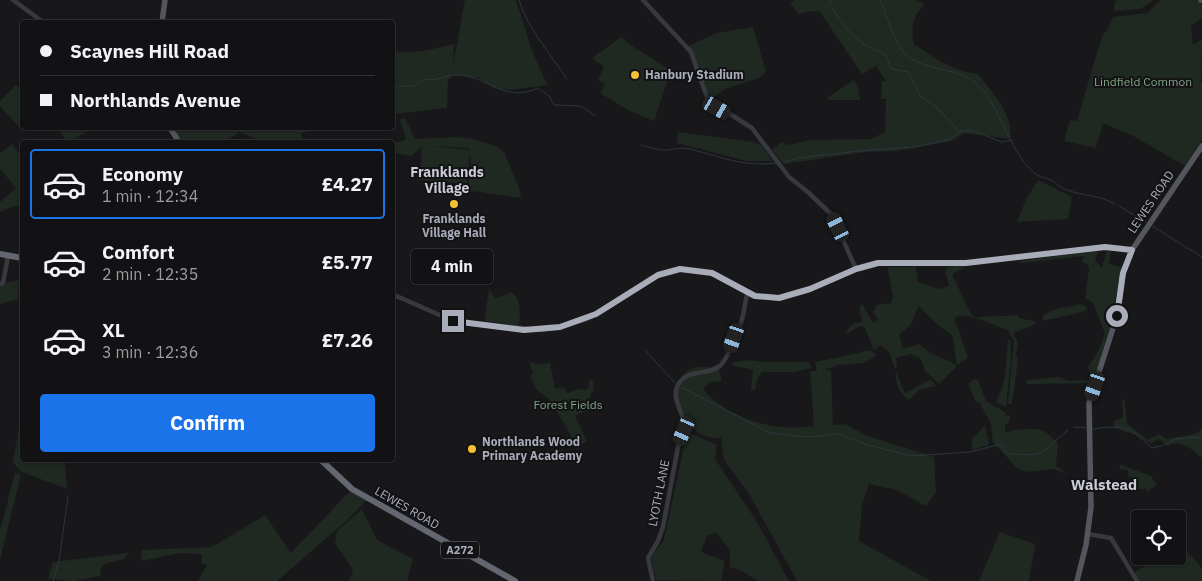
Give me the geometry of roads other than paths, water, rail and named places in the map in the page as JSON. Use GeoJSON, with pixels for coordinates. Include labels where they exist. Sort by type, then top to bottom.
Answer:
{"type":"FeatureCollection","features":[{"type":"Feature","properties":{"kind":"highway"},"geometry":{"type":"LineString","coordinates":[[0,254],[20,258]]}},
{"type":"Feature","properties":{"kind":"highway","name":"LEWES ROAD"},"geometry":{"type":"LineString","coordinates":[[323,462],[352,490],[515,581]]}},
{"type":"Feature","properties":{"kind":"main road"},"geometry":{"type":"LineString","coordinates":[[162,20],[165,0]]}},
{"type":"Feature","properties":{"kind":"main road","name":"LEWES ROAD"},"geometry":{"type":"LineString","coordinates":[[1077,581],[1088,534],[1091,486],[1089,403],[1117,316],[1123,273],[1132,250],[1202,146]]}},
{"type":"Feature","properties":{"kind":"street"},"geometry":{"type":"LineString","coordinates":[[13,0],[40,20]]}},
{"type":"Feature","properties":{"kind":"street"},"geometry":{"type":"LineString","coordinates":[[643,0],[691,52],[708,100],[752,128],[789,177],[832,215],[856,269]]}},
{"type":"Feature","properties":{"kind":"street"},"geometry":{"type":"LineString","coordinates":[[395,295],[453,321],[541,330],[560,327],[587,319],[658,275],[680,269],[712,273],[748,293],[762,298],[779,298],[810,289],[856,269],[878,263],[966,263],[1105,247],[1132,250]]}},
{"type":"Feature","properties":{"kind":"street"},"geometry":{"type":"LineString","coordinates":[[0,284],[3,283],[8,256]]}},
{"type":"Feature","properties":{"kind":"street","name":"LYOTH LANE"},"geometry":{"type":"LineString","coordinates":[[653,581],[648,558],[658,542],[663,528],[679,442],[684,431],[684,422],[676,398],[678,385],[685,377],[697,371],[720,366],[728,356],[742,320],[748,293]]}},
{"type":"Feature","properties":{"kind":"street"},"geometry":{"type":"LineString","coordinates":[[1088,534],[1111,538],[1137,581]]}},
{"type":"Feature","properties":{"kind":"waterway"},"geometry":{"type":"LineString","coordinates":[[519,0],[534,31],[567,79]]}},
{"type":"Feature","properties":{"kind":"waterway"},"geometry":{"type":"LineString","coordinates":[[830,4],[831,0]]}},
{"type":"Feature","properties":{"kind":"waterway"},"geometry":{"type":"LineString","coordinates":[[880,0],[903,52],[911,59],[962,75],[971,79],[979,86],[995,108],[1020,157],[1037,175],[1073,192],[1103,199],[1115,204]]}},
{"type":"Feature","properties":{"kind":"waterway"},"geometry":{"type":"LineString","coordinates":[[832,7],[856,38],[885,55],[892,69],[908,72],[921,97],[936,107],[959,131]]}},
{"type":"Feature","properties":{"kind":"waterway"},"geometry":{"type":"LineString","coordinates":[[395,86],[413,86],[424,79],[433,80],[461,75],[516,93],[538,88],[549,96],[554,105],[581,106],[595,116]]}},
{"type":"Feature","properties":{"kind":"waterway"},"geometry":{"type":"LineString","coordinates":[[295,130],[302,132],[308,130]]}},
{"type":"Feature","properties":{"kind":"waterway"},"geometry":{"type":"LineString","coordinates":[[783,162],[798,158],[868,150],[915,147],[951,139],[960,131],[973,131],[1002,142],[1012,140]]}},
{"type":"Feature","properties":{"kind":"waterway"},"geometry":{"type":"LineString","coordinates":[[641,145],[662,150],[687,148],[752,164],[776,163]]}},
{"type":"Feature","properties":{"kind":"waterway"},"geometry":{"type":"LineString","coordinates":[[1119,206],[1147,223]]}},
{"type":"Feature","properties":{"kind":"waterway"},"geometry":{"type":"LineString","coordinates":[[1152,226],[1202,257]]}},
{"type":"Feature","properties":{"kind":"waterway"},"geometry":{"type":"LineString","coordinates":[[645,350],[675,383]]}},
{"type":"Feature","properties":{"kind":"waterway"},"geometry":{"type":"LineString","coordinates":[[681,387],[770,433],[808,437],[838,434],[868,445],[911,456],[970,452],[1001,444],[1006,453],[1036,454],[1047,449],[1068,430]]}},
{"type":"Feature","properties":{"kind":"waterway"},"geometry":{"type":"LineString","coordinates":[[1074,427],[1086,428]]}},
{"type":"Feature","properties":{"kind":"waterway"},"geometry":{"type":"LineString","coordinates":[[1093,429],[1125,428],[1137,435],[1152,448],[1161,446]]}},
{"type":"Feature","properties":{"kind":"waterway"},"geometry":{"type":"LineString","coordinates":[[1164,445],[1175,439],[1202,437]]}},
{"type":"Feature","properties":{"kind":"waterway"},"geometry":{"type":"LineString","coordinates":[[53,581],[59,561],[68,496]]}},
{"type":"Feature","properties":{"kind":"place","name":"Hanbury Stadium"},"geometry":{"type":"Point","coordinates":[635,75]}},
{"type":"Feature","properties":{"kind":"place","name":"Franklands Village Hall"},"geometry":{"type":"Point","coordinates":[454,204]}},
{"type":"Feature","properties":{"kind":"place","name":"Northlands Wood Primary Academy"},"geometry":{"type":"Point","coordinates":[472,449]}},
{"type":"Feature","properties":{"kind":"district","name":"Franklands Village"},"geometry":{"type":"Point","coordinates":[447,180]}},
{"type":"Feature","properties":{"kind":"district","name":"Walstead"},"geometry":{"type":"Point","coordinates":[1104,485]}},
{"type":"Feature","properties":{"kind":"park label","name":"Lindfield Common"},"geometry":{"type":"Point","coordinates":[1143,82]}},
{"type":"Feature","properties":{"kind":"park label","name":"Forest Fields"},"geometry":{"type":"Point","coordinates":[568,405]}}]}
